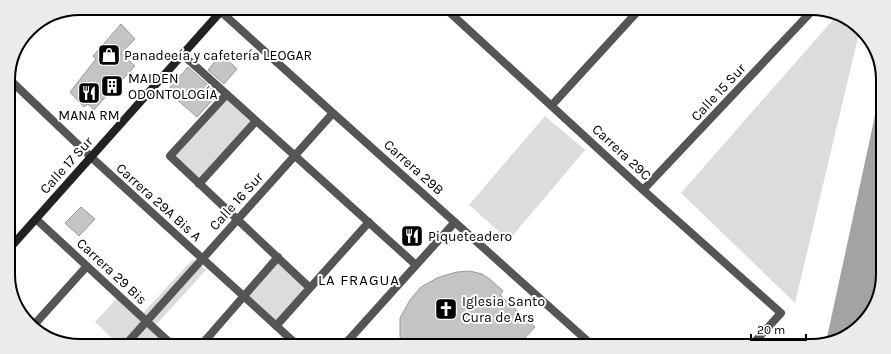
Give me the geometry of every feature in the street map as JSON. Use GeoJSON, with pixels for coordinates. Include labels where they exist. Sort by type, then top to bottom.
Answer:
{"type":"FeatureCollection","features":[{"type":"Feature","properties":{"kind":"street","name":"Calle 17 Sur"},"geometry":{"type":"LineString","coordinates":[[15,243],[216,15]]}},
{"type":"Feature","properties":{"kind":"street","name":"Carrera 29B"},"geometry":{"type":"LineString","coordinates":[[227,15],[333,113],[585,339]]}},
{"type":"Feature","properties":{"kind":"street","name":"Carrera 29C"},"geometry":{"type":"LineString","coordinates":[[453,15],[643,190],[781,313],[757,339]]}},
{"type":"Feature","properties":{"kind":"street"},"geometry":{"type":"LineString","coordinates":[[552,105],[634,15]]}},
{"type":"Feature","properties":{"kind":"street","name":"Calle 15 Sur"},"geometry":{"type":"LineString","coordinates":[[643,190],[808,15]]}},
{"type":"Feature","properties":{"kind":"street"},"geometry":{"type":"LineString","coordinates":[[182,55],[416,265]]}},
{"type":"Feature","properties":{"kind":"street","name":"Carrera 29A Bis A"},"geometry":{"type":"LineString","coordinates":[[15,85],[91,157],[291,339]]}},
{"type":"Feature","properties":{"kind":"street"},"geometry":{"type":"LineString","coordinates":[[226,95],[170,156],[310,288]]}},
{"type":"Feature","properties":{"kind":"street","name":"Calle 16 Sur"},"geometry":{"type":"LineString","coordinates":[[131,339],[333,113]]}},
{"type":"Feature","properties":{"kind":"street"},"geometry":{"type":"LineString","coordinates":[[200,184],[256,121]]}},
{"type":"Feature","properties":{"kind":"street","name":"Carrera 29 Bis"},"geometry":{"type":"LineString","coordinates":[[36,219],[166,339]]}},
{"type":"Feature","properties":{"kind":"street"},"geometry":{"type":"LineString","coordinates":[[276,326],[368,222]]}},
{"type":"Feature","properties":{"kind":"street"},"geometry":{"type":"LineString","coordinates":[[349,339],[455,222]]}},
{"type":"Feature","properties":{"kind":"street"},"geometry":{"type":"LineString","coordinates":[[206,339],[278,257]]}},
{"type":"Feature","properties":{"kind":"street"},"geometry":{"type":"LineString","coordinates":[[36,322],[87,266]]}},
{"type":"Feature","properties":{"kind":"shaded area"},"geometry":{"type":"Polygon","coordinates":[[[834,19],[847,26],[858,35],[795,303],[681,193],[834,19]]]}},
{"type":"Feature","properties":{"kind":"shaded area"},"geometry":{"type":"Polygon","coordinates":[[[227,97],[254,121],[200,182],[171,157],[227,97]]]}},
{"type":"Feature","properties":{"kind":"shaded area"},"geometry":{"type":"Polygon","coordinates":[[[876,111],[876,274],[873,295],[863,314],[851,326],[827,337],[876,111]]]}},
{"type":"Feature","properties":{"kind":"shaded area"},"geometry":{"type":"Polygon","coordinates":[[[545,116],[585,150],[509,240],[469,205],[545,116]]]}},
{"type":"Feature","properties":{"kind":"shaded area"},"geometry":{"type":"Polygon","coordinates":[[[278,257],[310,288],[276,326],[243,296],[278,257]]]}},
{"type":"Feature","properties":{"kind":"shaded area"},"geometry":{"type":"Polygon","coordinates":[[[193,259],[206,270],[154,327],[167,339],[113,339],[95,322],[119,296],[141,315],[193,259]]]}},
{"type":"Feature","properties":{"kind":"building"},"geometry":{"type":"Polygon","coordinates":[[[121,24],[135,39],[121,53],[135,66],[121,81],[123,83],[111,97],[108,94],[94,110],[88,104],[84,107],[70,92],[96,59],[93,56],[121,24]]]}},
{"type":"Feature","properties":{"kind":"building"},"geometry":{"type":"Polygon","coordinates":[[[221,54],[237,69],[224,84],[208,70],[221,54]]]}},
{"type":"Feature","properties":{"kind":"building"},"geometry":{"type":"Polygon","coordinates":[[[188,67],[218,94],[197,117],[167,91],[188,67]]]}},
{"type":"Feature","properties":{"kind":"building"},"geometry":{"type":"Polygon","coordinates":[[[81,207],[95,219],[79,236],[65,223],[81,207]]]}},
{"type":"Feature","properties":{"kind":"building","name":"Iglesia Santo Cura de Ars"},"geometry":{"type":"Polygon","coordinates":[[[470,271],[482,274],[491,280],[503,291],[500,295],[535,327],[524,339],[400,339],[400,318],[410,300],[421,287],[437,278],[457,272],[470,271]]]}},
{"type":"Feature","properties":{"kind":"place","name":"Panadeeía y cafetería LEOGAR"},"geometry":{"type":"Point","coordinates":[109,55]}},
{"type":"Feature","properties":{"kind":"place","name":"MAIDEN ODONTOLOGÍA"},"geometry":{"type":"Point","coordinates":[112,86]}},
{"type":"Feature","properties":{"kind":"place","name":"MANA RM"},"geometry":{"type":"Point","coordinates":[89,93]}},
{"type":"Feature","properties":{"kind":"place","name":"Piqueteadero"},"geometry":{"type":"Point","coordinates":[412,236]}},
{"type":"Feature","properties":{"kind":"place","name":"Iglesia Santo Cura de Ars"},"geometry":{"type":"Point","coordinates":[446,309]}},
{"type":"Feature","properties":{"kind":"district","name":"LA FRAGUA"},"geometry":{"type":"Point","coordinates":[359,280]}}]}
